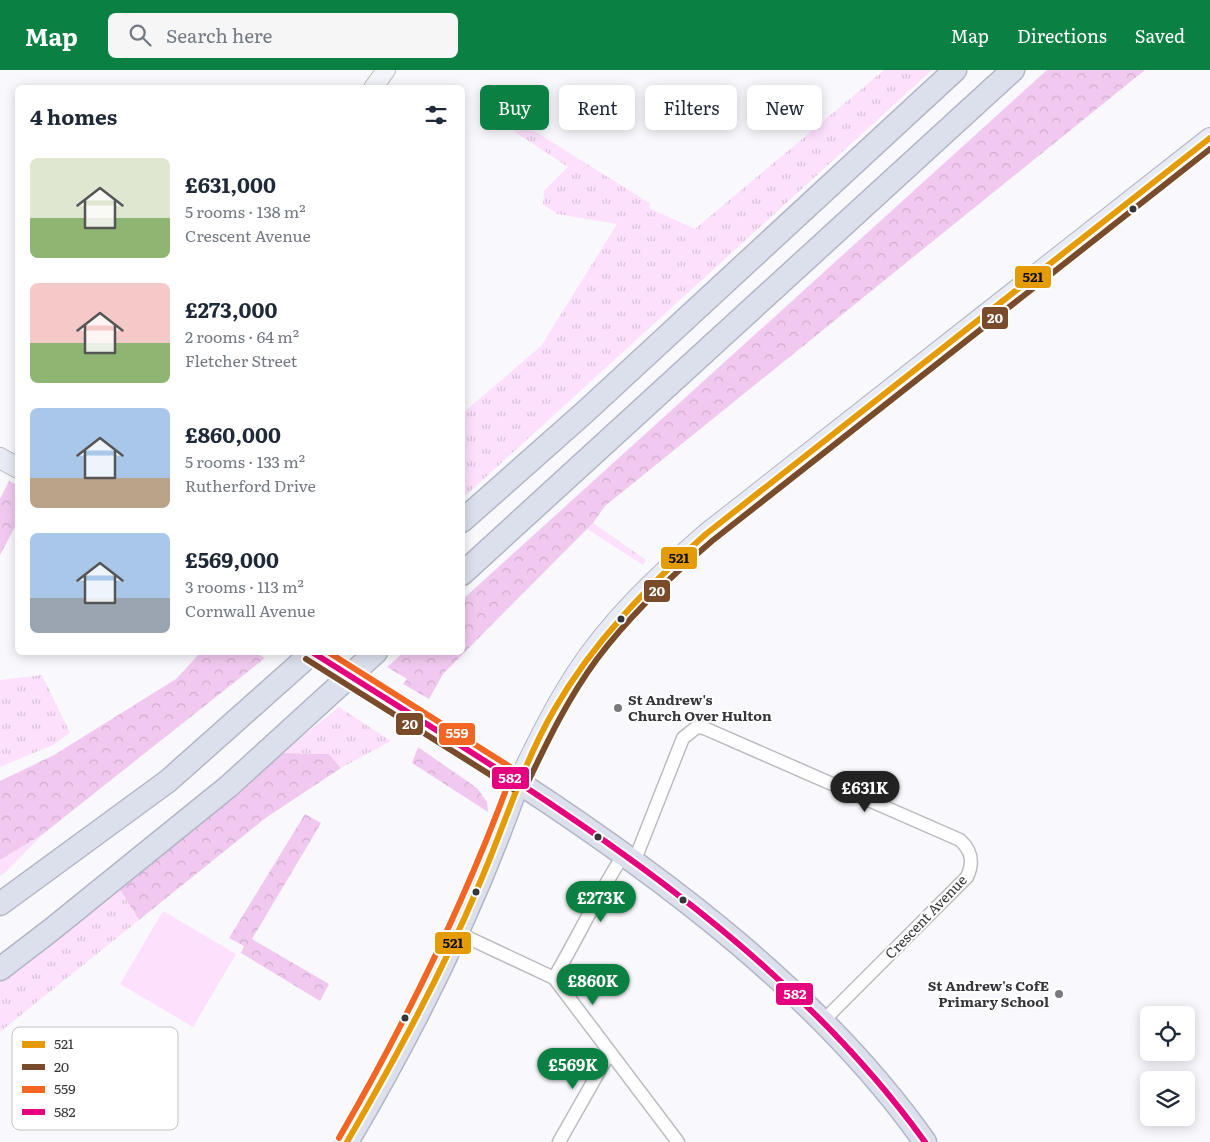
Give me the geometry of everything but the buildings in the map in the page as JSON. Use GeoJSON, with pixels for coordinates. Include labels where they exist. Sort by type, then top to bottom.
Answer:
{"type":"FeatureCollection","features":[{"type":"Feature","properties":{"kind":"highway"},"geometry":{"type":"LineString","coordinates":[[465,518],[585,412],[955,70]]}},
{"type":"Feature","properties":{"kind":"highway"},"geometry":{"type":"LineString","coordinates":[[465,571],[1013,70]]}},
{"type":"Feature","properties":{"kind":"highway"},"geometry":{"type":"LineString","coordinates":[[0,904],[168,781],[309,655]]}},
{"type":"Feature","properties":{"kind":"highway"},"geometry":{"type":"LineString","coordinates":[[0,969],[52,930],[229,786],[373,655]]}},
{"type":"Feature","properties":{"kind":"highway"},"geometry":{"type":"LineString","coordinates":[[347,1142],[398,1053],[458,933],[493,853],[518,782],[629,858],[727,933],[822,1022],[882,1086],[925,1142]]}},
{"type":"Feature","properties":{"kind":"main road"},"geometry":{"type":"LineString","coordinates":[[375,85],[386,70]]}},
{"type":"Feature","properties":{"kind":"main road"},"geometry":{"type":"LineString","coordinates":[[317,655],[518,782],[555,709],[577,672],[618,618],[665,570],[706,534],[1210,138]]}},
{"type":"Feature","properties":{"kind":"main road"},"geometry":{"type":"LineString","coordinates":[[0,458],[15,466]]}},
{"type":"Feature","properties":{"kind":"street","name":"Crescent Avenue"},"geometry":{"type":"LineString","coordinates":[[629,858],[682,738],[696,727],[704,728],[960,840],[968,847],[972,857],[967,877],[822,1022]]}},
{"type":"Feature","properties":{"kind":"street"},"geometry":{"type":"LineString","coordinates":[[554,978],[585,924],[604,883],[629,858]]}},
{"type":"Feature","properties":{"kind":"street"},"geometry":{"type":"LineString","coordinates":[[458,933],[554,978],[678,1142]]}},
{"type":"Feature","properties":{"kind":"street"},"geometry":{"type":"LineString","coordinates":[[560,1142],[610,1052]]}},
{"type":"Feature","properties":{"kind":"green space"},"geometry":{"type":"Polygon","coordinates":[[[884,70],[932,70],[465,496],[465,411],[541,346],[617,224],[557,214],[543,204],[544,191],[568,167],[512,130],[533,130],[651,204],[649,208],[695,229],[813,130],[822,130],[822,122],[884,70]]]}},
{"type":"Feature","properties":{"kind":"green space"},"geometry":{"type":"Polygon","coordinates":[[[1047,70],[1145,70],[605,506],[593,523],[465,652],[465,597],[1047,70]]]}},
{"type":"Feature","properties":{"kind":"green space"},"geometry":{"type":"Polygon","coordinates":[[[9,481],[15,484],[15,527],[0,555],[0,499],[9,481]]]}},
{"type":"Feature","properties":{"kind":"green space"},"geometry":{"type":"Polygon","coordinates":[[[593,523],[646,560],[643,565],[587,529],[593,523]]]}},
{"type":"Feature","properties":{"kind":"green space"},"geometry":{"type":"Polygon","coordinates":[[[198,655],[260,655],[265,658],[43,834],[0,860],[0,781],[54,755],[176,679],[198,655]]]}},
{"type":"Feature","properties":{"kind":"green space"},"geometry":{"type":"Polygon","coordinates":[[[401,655],[462,655],[443,674],[429,699],[403,684],[407,679],[387,667],[401,655]]]}},
{"type":"Feature","properties":{"kind":"green space"},"geometry":{"type":"Polygon","coordinates":[[[42,675],[70,733],[53,745],[0,767],[0,680],[42,675]]]}},
{"type":"Feature","properties":{"kind":"green space"},"geometry":{"type":"Polygon","coordinates":[[[339,707],[391,741],[341,768],[329,754],[281,753],[339,707]]]}},
{"type":"Feature","properties":{"kind":"green space"},"geometry":{"type":"Polygon","coordinates":[[[418,747],[477,788],[487,802],[488,812],[412,763],[418,747]]]}},
{"type":"Feature","properties":{"kind":"green space"},"geometry":{"type":"Polygon","coordinates":[[[281,753],[329,754],[341,768],[267,817],[139,920],[119,888],[281,753]]]}},
{"type":"Feature","properties":{"kind":"green space"},"geometry":{"type":"Polygon","coordinates":[[[305,814],[321,823],[252,939],[329,984],[320,1001],[241,953],[244,946],[229,938],[305,814]]]}},
{"type":"Feature","properties":{"kind":"green space"},"geometry":{"type":"Polygon","coordinates":[[[43,834],[5,873],[0,876],[0,860],[43,834]]]}},
{"type":"Feature","properties":{"kind":"green space"},"geometry":{"type":"Polygon","coordinates":[[[119,888],[139,920],[0,1032],[0,981],[119,888]]]}},
{"type":"Feature","properties":{"kind":"green space"},"geometry":{"type":"Polygon","coordinates":[[[163,911],[236,954],[193,1027],[120,984],[163,911]]]}},
{"type":"Feature","properties":{"kind":"transit line","name":"521"},"geometry":{"type":"LineString","coordinates":[[347,1142],[400,1048],[449,952],[478,887],[522,775],[542,732],[569,685],[604,638],[663,574],[706,534],[1210,138]]}},
{"type":"Feature","properties":{"kind":"transit line","name":"20"},"geometry":{"type":"LineString","coordinates":[[526,786],[567,705],[586,674],[637,612],[681,568],[712,541],[1210,149]]}},
{"type":"Feature","properties":{"kind":"transit line","name":"582"},"geometry":{"type":"LineString","coordinates":[[317,655],[562,811],[643,869],[721,929],[795,994],[863,1065],[925,1142]]}},
{"type":"Feature","properties":{"kind":"transit line","name":"559"},"geometry":{"type":"LineString","coordinates":[[333,655],[523,775]]}},
{"type":"Feature","properties":{"kind":"transit line","name":"20"},"geometry":{"type":"LineString","coordinates":[[306,659],[513,789]]}},
{"type":"Feature","properties":{"kind":"transit line","name":"559"},"geometry":{"type":"LineString","coordinates":[[339,1138],[388,1051],[432,962],[473,872],[510,779]]}},
{"type":"Feature","properties":{"kind":"place","name":"St Andrew's Church Over Hulton"},"geometry":{"type":"Point","coordinates":[618,708]}},
{"type":"Feature","properties":{"kind":"place","name":"St Andrew's CofE Primary School"},"geometry":{"type":"Point","coordinates":[1059,994]}}]}
